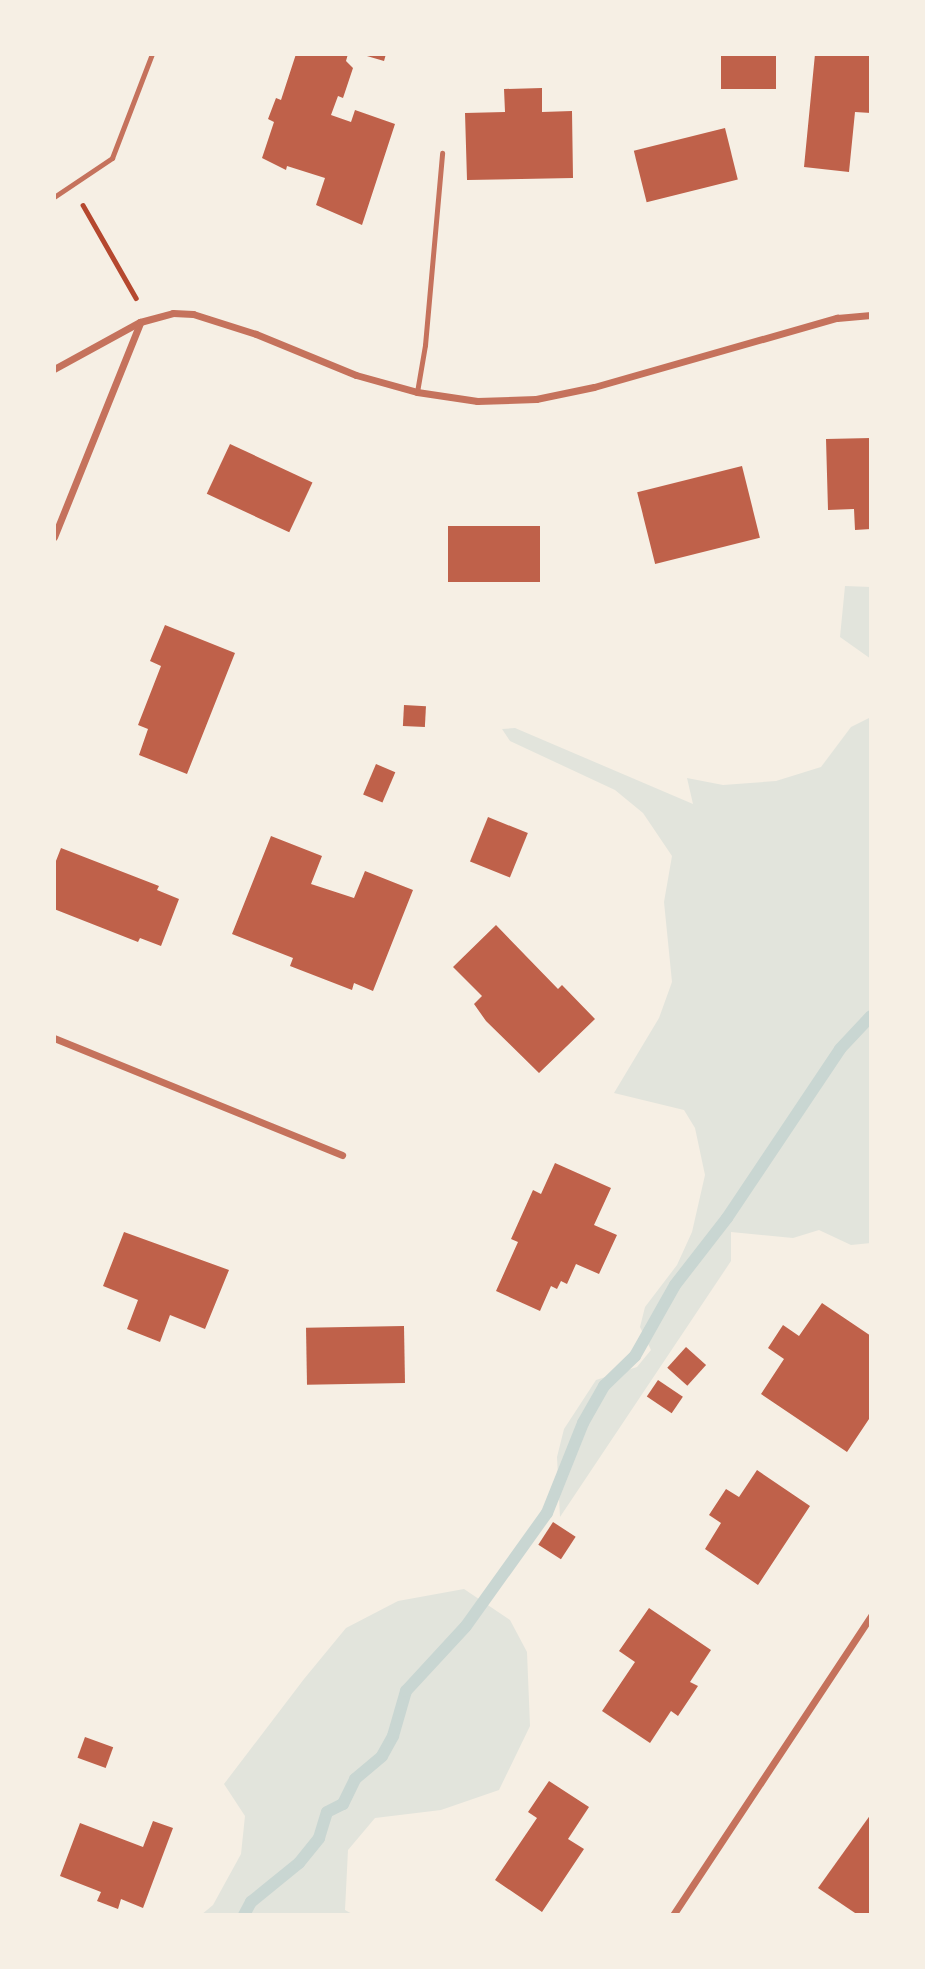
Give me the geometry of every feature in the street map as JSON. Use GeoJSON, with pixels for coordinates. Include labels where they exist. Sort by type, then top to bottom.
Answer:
{"type":"FeatureCollection","features":[{"type":"Feature","properties":{"kind":"street"},"geometry":{"type":"LineString","coordinates":[[54,369],[144,321],[173,313],[212,318],[356,375],[417,391],[477,401],[536,399],[594,387],[837,318],[871,315]]}},
{"type":"Feature","properties":{"kind":"street"},"geometry":{"type":"LineString","coordinates":[[54,537],[144,321]]}},
{"type":"Feature","properties":{"kind":"street"},"geometry":{"type":"LineString","coordinates":[[54,1038],[342,1155]]}},
{"type":"Feature","properties":{"kind":"street"},"geometry":{"type":"LineString","coordinates":[[673,1915],[871,1616]]}},
{"type":"Feature","properties":{"kind":"lane"},"geometry":{"type":"LineString","coordinates":[[54,197],[112,159],[152,54]]}},
{"type":"Feature","properties":{"kind":"lane"},"geometry":{"type":"LineString","coordinates":[[417,391],[429,307],[442,153]]}},
{"type":"Feature","properties":{"kind":"path"},"geometry":{"type":"LineString","coordinates":[[72,186],[144,321]]}},
{"type":"Feature","properties":{"kind":"shaded area"},"geometry":{"type":"Polygon","coordinates":[[[845,586],[871,587],[871,659],[840,637],[845,586]]]}},
{"type":"Feature","properties":{"kind":"shaded area"},"geometry":{"type":"Polygon","coordinates":[[[871,717],[871,1243],[851,1245],[819,1230],[793,1238],[731,1232],[731,1261],[560,1517],[557,1457],[564,1429],[596,1380],[637,1367],[651,1350],[640,1327],[645,1307],[677,1265],[692,1232],[705,1175],[695,1128],[684,1110],[614,1093],[659,1018],[672,982],[664,902],[672,856],[643,813],[615,790],[510,741],[502,729],[515,728],[693,804],[687,778],[723,785],[776,781],[821,767],[851,727],[871,717]]]}},
{"type":"Feature","properties":{"kind":"shaded area"},"geometry":{"type":"Polygon","coordinates":[[[464,1589],[510,1620],[527,1652],[530,1726],[499,1790],[441,1810],[375,1818],[348,1850],[345,1910],[354,1915],[201,1915],[213,1905],[241,1854],[245,1816],[224,1784],[304,1679],[346,1628],[398,1601],[464,1589]]]}},
{"type":"Feature","properties":{"kind":"building"},"geometry":{"type":"Polygon","coordinates":[[[296,54],[348,54],[346,61],[353,68],[343,98],[338,96],[331,115],[351,122],[355,110],[395,124],[362,225],[316,205],[325,178],[287,166],[286,170],[262,158],[274,122],[268,119],[276,98],[281,100],[296,54]]]}},
{"type":"Feature","properties":{"kind":"building"},"geometry":{"type":"Polygon","coordinates":[[[360,54],[386,54],[384,61],[360,54]]]}},
{"type":"Feature","properties":{"kind":"building"},"geometry":{"type":"Polygon","coordinates":[[[721,54],[776,54],[776,89],[721,89],[721,54]]]}},
{"type":"Feature","properties":{"kind":"building"},"geometry":{"type":"Polygon","coordinates":[[[815,54],[871,55],[871,113],[855,112],[849,172],[804,167],[815,54]]]}},
{"type":"Feature","properties":{"kind":"building"},"geometry":{"type":"Polygon","coordinates":[[[542,88],[542,112],[572,111],[573,178],[467,180],[465,113],[505,112],[504,89],[542,88]]]}},
{"type":"Feature","properties":{"kind":"building"},"geometry":{"type":"Polygon","coordinates":[[[725,128],[738,179],[647,202],[634,151],[725,128]]]}},
{"type":"Feature","properties":{"kind":"building"},"geometry":{"type":"Polygon","coordinates":[[[871,438],[871,529],[855,530],[854,509],[828,510],[826,439],[871,438]]]}},
{"type":"Feature","properties":{"kind":"building"},"geometry":{"type":"Polygon","coordinates":[[[230,444],[312,482],[289,532],[207,494],[230,444]]]}},
{"type":"Feature","properties":{"kind":"building"},"geometry":{"type":"Polygon","coordinates":[[[742,466],[760,538],[655,564],[637,492],[742,466]]]}},
{"type":"Feature","properties":{"kind":"building"},"geometry":{"type":"Polygon","coordinates":[[[448,526],[540,526],[540,582],[448,582],[448,526]]]}},
{"type":"Feature","properties":{"kind":"building"},"geometry":{"type":"Polygon","coordinates":[[[165,625],[235,653],[187,774],[139,755],[148,729],[138,725],[161,666],[150,661],[165,625]]]}},
{"type":"Feature","properties":{"kind":"building"},"geometry":{"type":"Polygon","coordinates":[[[404,705],[426,706],[425,727],[403,726],[404,705]]]}},
{"type":"Feature","properties":{"kind":"building"},"geometry":{"type":"Polygon","coordinates":[[[376,764],[395,772],[382,803],[363,794],[376,764]]]}},
{"type":"Feature","properties":{"kind":"building"},"geometry":{"type":"Polygon","coordinates":[[[488,817],[528,833],[510,878],[470,862],[488,817]]]}},
{"type":"Feature","properties":{"kind":"building"},"geometry":{"type":"Polygon","coordinates":[[[271,836],[322,856],[311,884],[354,898],[365,871],[413,890],[373,991],[354,983],[352,990],[290,966],[293,958],[232,934],[271,836]]]}},
{"type":"Feature","properties":{"kind":"building"},"geometry":{"type":"Polygon","coordinates":[[[61,848],[159,886],[157,890],[179,899],[161,946],[140,938],[138,942],[54,909],[54,866],[61,848]]]}},
{"type":"Feature","properties":{"kind":"building"},"geometry":{"type":"Polygon","coordinates":[[[496,925],[558,989],[562,985],[595,1019],[539,1073],[486,1021],[474,1004],[482,996],[453,967],[496,925]]]}},
{"type":"Feature","properties":{"kind":"building"},"geometry":{"type":"Polygon","coordinates":[[[555,1163],[611,1188],[594,1225],[617,1235],[599,1274],[576,1264],[567,1284],[561,1281],[557,1289],[551,1286],[540,1311],[496,1291],[518,1242],[511,1239],[533,1190],[541,1194],[555,1163]]]}},
{"type":"Feature","properties":{"kind":"building"},"geometry":{"type":"Polygon","coordinates":[[[124,1232],[229,1270],[205,1329],[170,1315],[160,1342],[127,1329],[138,1300],[103,1286],[124,1232]]]}},
{"type":"Feature","properties":{"kind":"building"},"geometry":{"type":"Polygon","coordinates":[[[822,1303],[871,1336],[871,1416],[847,1452],[761,1394],[784,1359],[768,1348],[783,1325],[799,1336],[822,1303]]]}},
{"type":"Feature","properties":{"kind":"building"},"geometry":{"type":"Polygon","coordinates":[[[404,1326],[405,1383],[307,1385],[306,1328],[404,1326]]]}},
{"type":"Feature","properties":{"kind":"building"},"geometry":{"type":"Polygon","coordinates":[[[686,1347],[706,1365],[687,1386],[667,1368],[686,1347]]]}},
{"type":"Feature","properties":{"kind":"building"},"geometry":{"type":"Polygon","coordinates":[[[658,1380],[683,1397],[672,1413],[647,1397],[658,1380]]]}},
{"type":"Feature","properties":{"kind":"building"},"geometry":{"type":"Polygon","coordinates":[[[757,1470],[810,1506],[758,1585],[705,1549],[721,1523],[709,1515],[726,1489],[739,1497],[757,1470]]]}},
{"type":"Feature","properties":{"kind":"building"},"geometry":{"type":"Polygon","coordinates":[[[553,1522],[576,1537],[561,1559],[538,1545],[553,1522]]]}},
{"type":"Feature","properties":{"kind":"building"},"geometry":{"type":"Polygon","coordinates":[[[649,1608],[711,1650],[690,1682],[698,1686],[678,1716],[671,1711],[650,1743],[602,1711],[635,1662],[619,1651],[649,1608]]]}},
{"type":"Feature","properties":{"kind":"building"},"geometry":{"type":"Polygon","coordinates":[[[85,1737],[113,1747],[106,1768],[77,1758],[85,1737]]]}},
{"type":"Feature","properties":{"kind":"building"},"geometry":{"type":"Polygon","coordinates":[[[549,1781],[589,1807],[568,1839],[584,1849],[542,1912],[495,1880],[537,1818],[528,1812],[549,1781]]]}},
{"type":"Feature","properties":{"kind":"building"},"geometry":{"type":"Polygon","coordinates":[[[871,1814],[871,1915],[858,1915],[818,1888],[871,1814]]]}},
{"type":"Feature","properties":{"kind":"building"},"geometry":{"type":"Polygon","coordinates":[[[153,1821],[173,1828],[143,1908],[121,1899],[118,1909],[97,1901],[101,1892],[60,1876],[80,1823],[143,1847],[153,1821]]]}},
{"type":"Feature","properties":{"kind":"waterway"},"geometry":{"type":"LineString","coordinates":[[244,1915],[251,1902],[299,1863],[319,1838],[327,1812],[343,1804],[355,1779],[382,1756],[393,1736],[406,1691],[466,1626],[547,1513],[583,1423],[604,1386],[635,1356],[675,1285],[727,1218],[840,1049],[871,1016]]}}]}
